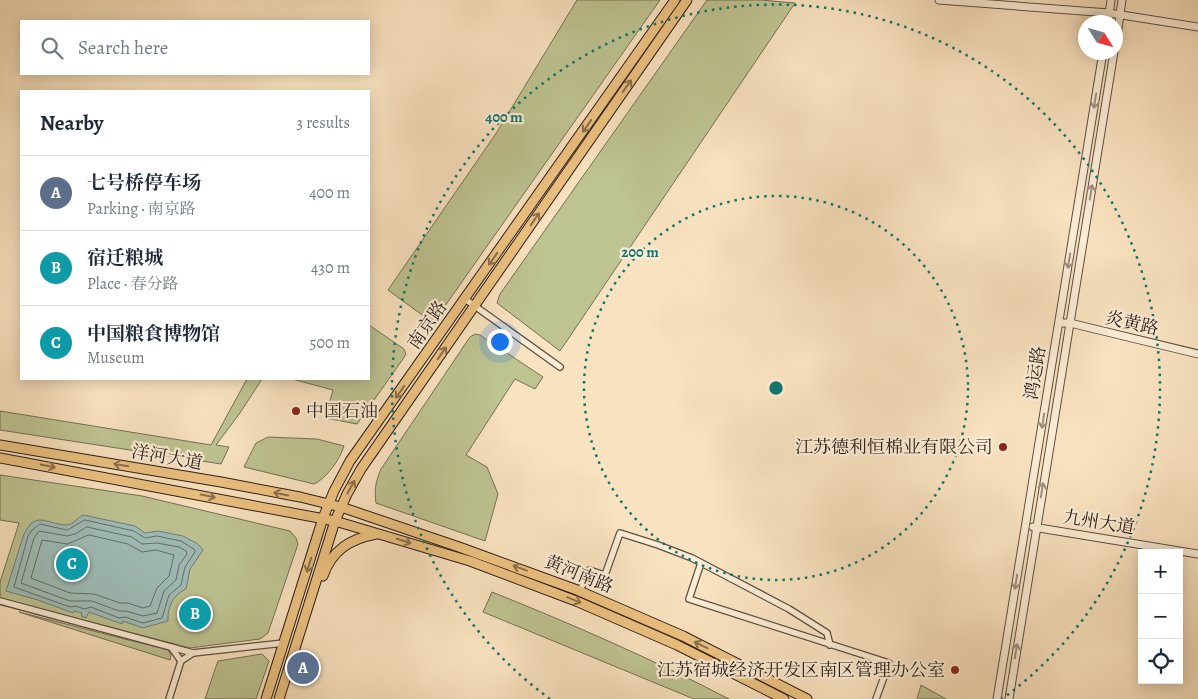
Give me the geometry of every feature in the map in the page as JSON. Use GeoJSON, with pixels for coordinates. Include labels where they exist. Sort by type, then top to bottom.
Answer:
{"type":"FeatureCollection","features":[{"type":"Feature","properties":{"kind":"main road","name":"南京路"},"geometry":{"type":"LineString","coordinates":[[266,699],[323,518],[350,462],[675,0]]}},
{"type":"Feature","properties":{"kind":"main road","name":"南京路"},"geometry":{"type":"LineString","coordinates":[[279,699],[340,507],[361,470],[687,0]]}},
{"type":"Feature","properties":{"kind":"main road","name":"洋河大道"},"geometry":{"type":"LineString","coordinates":[[0,445],[231,484],[329,504]]}},
{"type":"Feature","properties":{"kind":"main road","name":"洋河大道"},"geometry":{"type":"LineString","coordinates":[[0,458],[323,518]]}},
{"type":"Feature","properties":{"kind":"main road","name":"黄河南路"},"geometry":{"type":"LineString","coordinates":[[329,504],[459,546],[580,591],[683,636],[807,699]]}},
{"type":"Feature","properties":{"kind":"main road","name":"黄河南路"},"geometry":{"type":"LineString","coordinates":[[323,518],[470,561],[576,601],[677,645],[784,699]]}},
{"type":"Feature","properties":{"kind":"main road"},"geometry":{"type":"LineString","coordinates":[[292,660],[298,652],[326,568],[332,558],[350,542],[361,537],[379,534]]}},
{"type":"Feature","properties":{"kind":"street"},"geometry":{"type":"LineString","coordinates":[[939,0],[1120,14],[1198,27]]}},
{"type":"Feature","properties":{"kind":"street"},"geometry":{"type":"LineString","coordinates":[[1109,13],[1111,0]]}},
{"type":"Feature","properties":{"kind":"street"},"geometry":{"type":"LineString","coordinates":[[1120,14],[1122,0]]}},
{"type":"Feature","properties":{"kind":"street","name":"鸿运路"},"geometry":{"type":"LineString","coordinates":[[997,699],[1102,60]]}},
{"type":"Feature","properties":{"kind":"street","name":"鸿运路"},"geometry":{"type":"LineString","coordinates":[[1009,699],[1113,60]]}},
{"type":"Feature","properties":{"kind":"street"},"geometry":{"type":"LineString","coordinates":[[464,299],[560,367]]}},
{"type":"Feature","properties":{"kind":"street","name":"炎黄路"},"geometry":{"type":"LineString","coordinates":[[1059,323],[1070,323],[1198,354]]}},
{"type":"Feature","properties":{"kind":"street","name":"九州大道"},"geometry":{"type":"LineString","coordinates":[[1026,526],[1198,554]]}},
{"type":"Feature","properties":{"kind":"street"},"geometry":{"type":"LineString","coordinates":[[580,591],[589,570],[605,575],[620,533],[658,544],[701,563],[789,608],[827,633],[830,645]]}},
{"type":"Feature","properties":{"kind":"street"},"geometry":{"type":"LineString","coordinates":[[701,563],[689,599],[888,663],[876,699]]}},
{"type":"Feature","properties":{"kind":"street"},"geometry":{"type":"LineString","coordinates":[[0,600],[194,653],[284,643]]}},
{"type":"Feature","properties":{"kind":"street"},"geometry":{"type":"LineString","coordinates":[[171,647],[181,661]]}},
{"type":"Feature","properties":{"kind":"street"},"geometry":{"type":"LineString","coordinates":[[169,699],[181,661],[194,653]]}},
{"type":"Feature","properties":{"kind":"green space"},"geometry":{"type":"Polygon","coordinates":[[[577,0],[660,0],[433,323],[388,290],[497,132],[577,0]]]}},
{"type":"Feature","properties":{"kind":"green space"},"geometry":{"type":"Polygon","coordinates":[[[707,0],[761,0],[795,3],[560,351],[497,303],[500,294],[707,0]]]}},
{"type":"Feature","properties":{"kind":"green space"},"geometry":{"type":"Polygon","coordinates":[[[370,326],[404,349],[406,354],[403,359],[357,424],[325,418],[333,390],[296,380],[370,380],[370,326]]]}},
{"type":"Feature","properties":{"kind":"green space"},"geometry":{"type":"Polygon","coordinates":[[[475,334],[480,335],[543,377],[535,389],[515,379],[466,455],[487,467],[498,494],[485,541],[376,503],[375,498],[376,485],[381,469],[470,337],[475,334]]]}},
{"type":"Feature","properties":{"kind":"green space"},"geometry":{"type":"Polygon","coordinates":[[[246,380],[261,380],[216,445],[229,447],[221,464],[0,430],[0,411],[211,445],[246,380]]]}},
{"type":"Feature","properties":{"kind":"green space"},"geometry":{"type":"Polygon","coordinates":[[[268,437],[317,439],[344,446],[332,468],[314,484],[244,467],[256,443],[268,437]]]}},
{"type":"Feature","properties":{"kind":"green space"},"geometry":{"type":"Polygon","coordinates":[[[0,475],[142,496],[290,531],[298,544],[268,633],[260,639],[190,648],[0,598],[0,582],[19,523],[0,520],[0,475]]]}},
{"type":"Feature","properties":{"kind":"green space"},"geometry":{"type":"Polygon","coordinates":[[[492,592],[612,642],[729,699],[694,699],[483,612],[492,592]]]}},
{"type":"Feature","properties":{"kind":"green space"},"geometry":{"type":"Polygon","coordinates":[[[19,612],[168,650],[171,655],[170,660],[19,612]]]}},
{"type":"Feature","properties":{"kind":"green space"},"geometry":{"type":"Polygon","coordinates":[[[262,654],[269,661],[256,699],[205,699],[218,661],[262,654]]]}},
{"type":"Feature","properties":{"kind":"green space"},"geometry":{"type":"Polygon","coordinates":[[[921,685],[946,699],[917,699],[921,685]]]}},
{"type":"Feature","properties":{"kind":"water"},"geometry":{"type":"Polygon","coordinates":[[[83,515],[135,526],[145,533],[158,531],[183,536],[198,544],[203,550],[190,569],[186,589],[174,598],[172,602],[168,621],[143,628],[123,621],[122,624],[89,612],[86,618],[81,616],[82,613],[74,611],[73,613],[6,591],[24,534],[33,522],[42,520],[68,525],[83,515]]]}},
{"type":"Feature","properties":{"kind":"place","name":"中国石油"},"geometry":{"type":"Point","coordinates":[296,411]}},
{"type":"Feature","properties":{"kind":"place","name":"江苏德利恒棉业有限公司"},"geometry":{"type":"Point","coordinates":[1003,447]}},
{"type":"Feature","properties":{"kind":"place","name":"中国粮食博物馆"},"geometry":{"type":"Point","coordinates":[72,564]}},
{"type":"Feature","properties":{"kind":"place","name":"宿迁粮城"},"geometry":{"type":"Point","coordinates":[195,614]}},
{"type":"Feature","properties":{"kind":"place","name":"七号桥停车场"},"geometry":{"type":"Point","coordinates":[303,668]}},
{"type":"Feature","properties":{"kind":"place","name":"江苏宿城经济开发区南区管理办公室"},"geometry":{"type":"Point","coordinates":[955,670]}}]}
